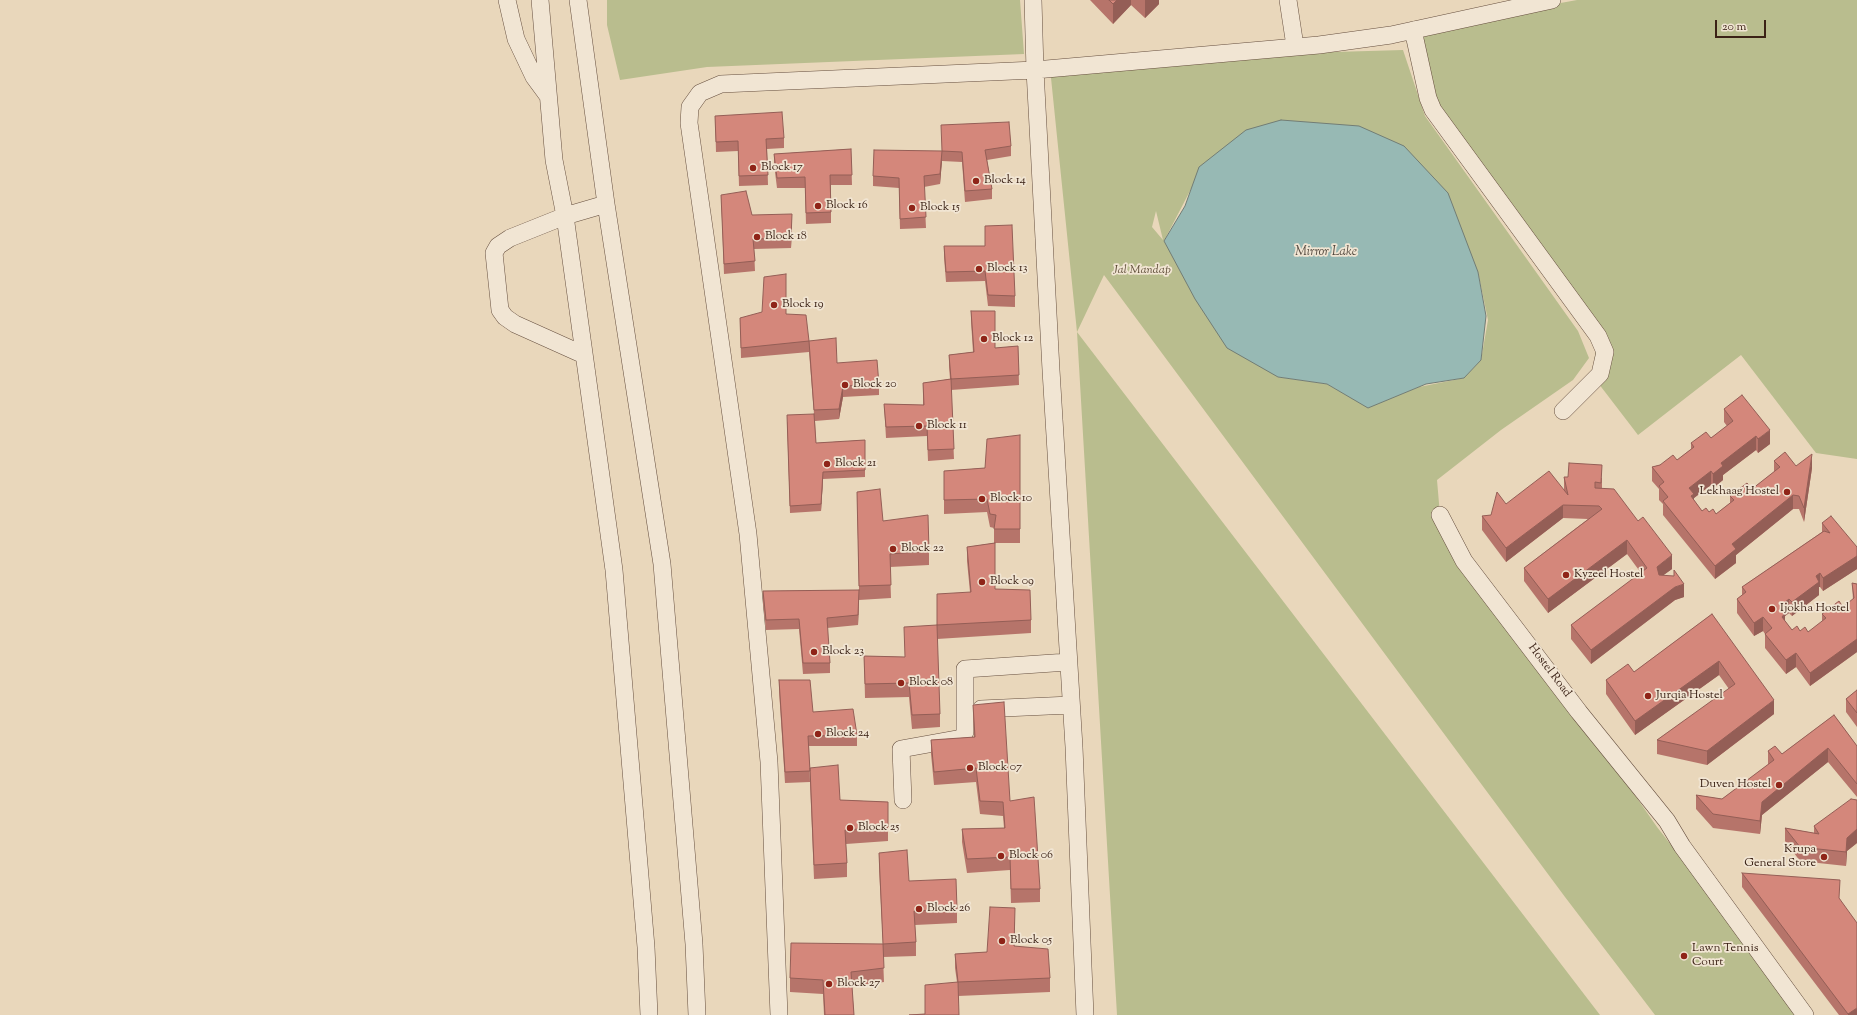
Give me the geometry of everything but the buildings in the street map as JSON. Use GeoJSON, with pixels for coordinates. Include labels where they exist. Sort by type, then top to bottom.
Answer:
{"type":"FeatureCollection","features":[{"type":"Feature","properties":{"kind":"street"},"geometry":{"type":"LineString","coordinates":[[507,0],[516,38],[534,77],[548,96]]}},
{"type":"Feature","properties":{"kind":"street"},"geometry":{"type":"LineString","coordinates":[[540,0],[554,160],[565,216],[614,570],[645,923],[649,1015]]}},
{"type":"Feature","properties":{"kind":"street"},"geometry":{"type":"LineString","coordinates":[[578,0],[606,204],[662,564],[694,936],[697,1015]]}},
{"type":"Feature","properties":{"kind":"street"},"geometry":{"type":"LineString","coordinates":[[1033,0],[1035,70],[1071,706],[1085,1015]]}},
{"type":"Feature","properties":{"kind":"street"},"geometry":{"type":"LineString","coordinates":[[1288,0],[1295,46]]}},
{"type":"Feature","properties":{"kind":"street"},"geometry":{"type":"LineString","coordinates":[[779,1015],[769,762],[749,542],[689,122],[690,107],[700,93],[721,84],[1035,70],[1319,45],[1413,30],[1552,0]]}},
{"type":"Feature","properties":{"kind":"street"},"geometry":{"type":"LineString","coordinates":[[1413,30],[1428,98],[1433,110],[1598,336],[1605,352],[1600,374],[1563,411]]}},
{"type":"Feature","properties":{"kind":"street"},"geometry":{"type":"LineString","coordinates":[[584,355],[515,324],[505,317],[500,310],[494,253],[498,246],[510,238],[565,216],[606,204]]}},
{"type":"Feature","properties":{"kind":"street","name":"Hostel Road"},"geometry":{"type":"LineString","coordinates":[[1440,515],[1464,560],[1579,712],[1667,821],[1682,846],[1805,1015]]}},
{"type":"Feature","properties":{"kind":"street"},"geometry":{"type":"LineString","coordinates":[[904,800],[901,749],[962,738],[964,732],[965,710],[965,670],[1068,662]]}},
{"type":"Feature","properties":{"kind":"street"},"geometry":{"type":"LineString","coordinates":[[965,710],[1071,706]]}},
{"type":"Feature","properties":{"kind":"green space"},"geometry":{"type":"Polygon","coordinates":[[[607,0],[1020,0],[1024,54],[707,67],[620,80],[607,25],[607,0]]]}},
{"type":"Feature","properties":{"kind":"green space"},"geometry":{"type":"Polygon","coordinates":[[[1577,0],[1857,0],[1857,459],[1816,453],[1741,355],[1638,435],[1592,375],[1598,336],[1428,98],[1413,30],[1577,0]]]}},
{"type":"Feature","properties":{"kind":"green space","name":"Jal Mandap"},"geometry":{"type":"Polygon","coordinates":[[[1403,50],[1425,116],[1578,331],[1589,358],[1573,380],[1501,430],[1437,480],[1440,515],[1657,827],[1804,1015],[1655,1015],[1565,897],[1104,275],[1077,332],[1050,68],[1195,56],[1403,50]],[[1205,162],[1164,241],[1278,377],[1327,384],[1368,407],[1419,387],[1464,378],[1481,360],[1488,320],[1478,272],[1205,162]],[[1156,211],[1152,227],[1163,240],[1156,211]]]}},
{"type":"Feature","properties":{"kind":"green space"},"geometry":{"type":"Polygon","coordinates":[[[1077,332],[1600,1015],[1117,1015],[1077,332]]]}},
{"type":"Feature","properties":{"kind":"water","name":"Mirror Lake"},"geometry":{"type":"Polygon","coordinates":[[[1281,120],[1359,126],[1404,146],[1448,193],[1478,272],[1486,316],[1481,360],[1464,378],[1426,384],[1368,408],[1327,384],[1278,377],[1227,348],[1195,299],[1164,241],[1185,206],[1199,167],[1246,130],[1281,120]]]}},
{"type":"Feature","properties":{"kind":"place","name":"Block 17"},"geometry":{"type":"Point","coordinates":[753,168]}},
{"type":"Feature","properties":{"kind":"place","name":"Block 14"},"geometry":{"type":"Point","coordinates":[976,181]}},
{"type":"Feature","properties":{"kind":"place","name":"Block 16"},"geometry":{"type":"Point","coordinates":[818,206]}},
{"type":"Feature","properties":{"kind":"place","name":"Block 15"},"geometry":{"type":"Point","coordinates":[912,208]}},
{"type":"Feature","properties":{"kind":"place","name":"Block 18"},"geometry":{"type":"Point","coordinates":[757,237]}},
{"type":"Feature","properties":{"kind":"place","name":"Block 13"},"geometry":{"type":"Point","coordinates":[979,269]}},
{"type":"Feature","properties":{"kind":"place","name":"Block 19"},"geometry":{"type":"Point","coordinates":[774,305]}},
{"type":"Feature","properties":{"kind":"place","name":"Block 12"},"geometry":{"type":"Point","coordinates":[984,339]}},
{"type":"Feature","properties":{"kind":"place","name":"Block 20"},"geometry":{"type":"Point","coordinates":[845,385]}},
{"type":"Feature","properties":{"kind":"place","name":"Block 11"},"geometry":{"type":"Point","coordinates":[919,426]}},
{"type":"Feature","properties":{"kind":"place","name":"Block 21"},"geometry":{"type":"Point","coordinates":[827,464]}},
{"type":"Feature","properties":{"kind":"place","name":"Lekhaag Hostel"},"geometry":{"type":"Point","coordinates":[1787,492]}},
{"type":"Feature","properties":{"kind":"place","name":"Block 10"},"geometry":{"type":"Point","coordinates":[982,499]}},
{"type":"Feature","properties":{"kind":"place","name":"Block 22"},"geometry":{"type":"Point","coordinates":[893,549]}},
{"type":"Feature","properties":{"kind":"place","name":"Kyzeel Hostel"},"geometry":{"type":"Point","coordinates":[1566,575]}},
{"type":"Feature","properties":{"kind":"place","name":"Block 09"},"geometry":{"type":"Point","coordinates":[982,582]}},
{"type":"Feature","properties":{"kind":"place","name":"Ijokha Hostel"},"geometry":{"type":"Point","coordinates":[1772,609]}},
{"type":"Feature","properties":{"kind":"place","name":"Block 23"},"geometry":{"type":"Point","coordinates":[814,652]}},
{"type":"Feature","properties":{"kind":"place","name":"Block 08"},"geometry":{"type":"Point","coordinates":[901,683]}},
{"type":"Feature","properties":{"kind":"place","name":"Jurqia Hostel"},"geometry":{"type":"Point","coordinates":[1648,696]}},
{"type":"Feature","properties":{"kind":"place","name":"Block 24"},"geometry":{"type":"Point","coordinates":[818,734]}},
{"type":"Feature","properties":{"kind":"place","name":"Block 07"},"geometry":{"type":"Point","coordinates":[970,768]}},
{"type":"Feature","properties":{"kind":"place","name":"Duven Hostel"},"geometry":{"type":"Point","coordinates":[1779,785]}},
{"type":"Feature","properties":{"kind":"place","name":"Block 25"},"geometry":{"type":"Point","coordinates":[850,828]}},
{"type":"Feature","properties":{"kind":"place","name":"Block 06"},"geometry":{"type":"Point","coordinates":[1001,856]}},
{"type":"Feature","properties":{"kind":"place","name":"Krupa General Store"},"geometry":{"type":"Point","coordinates":[1824,857]}},
{"type":"Feature","properties":{"kind":"place","name":"Block 26"},"geometry":{"type":"Point","coordinates":[919,909]}},
{"type":"Feature","properties":{"kind":"place","name":"Block 05"},"geometry":{"type":"Point","coordinates":[1002,941]}},
{"type":"Feature","properties":{"kind":"place","name":"Lawn Tennis Court"},"geometry":{"type":"Point","coordinates":[1684,956]}},
{"type":"Feature","properties":{"kind":"place","name":"Block 27"},"geometry":{"type":"Point","coordinates":[829,984]}}]}
